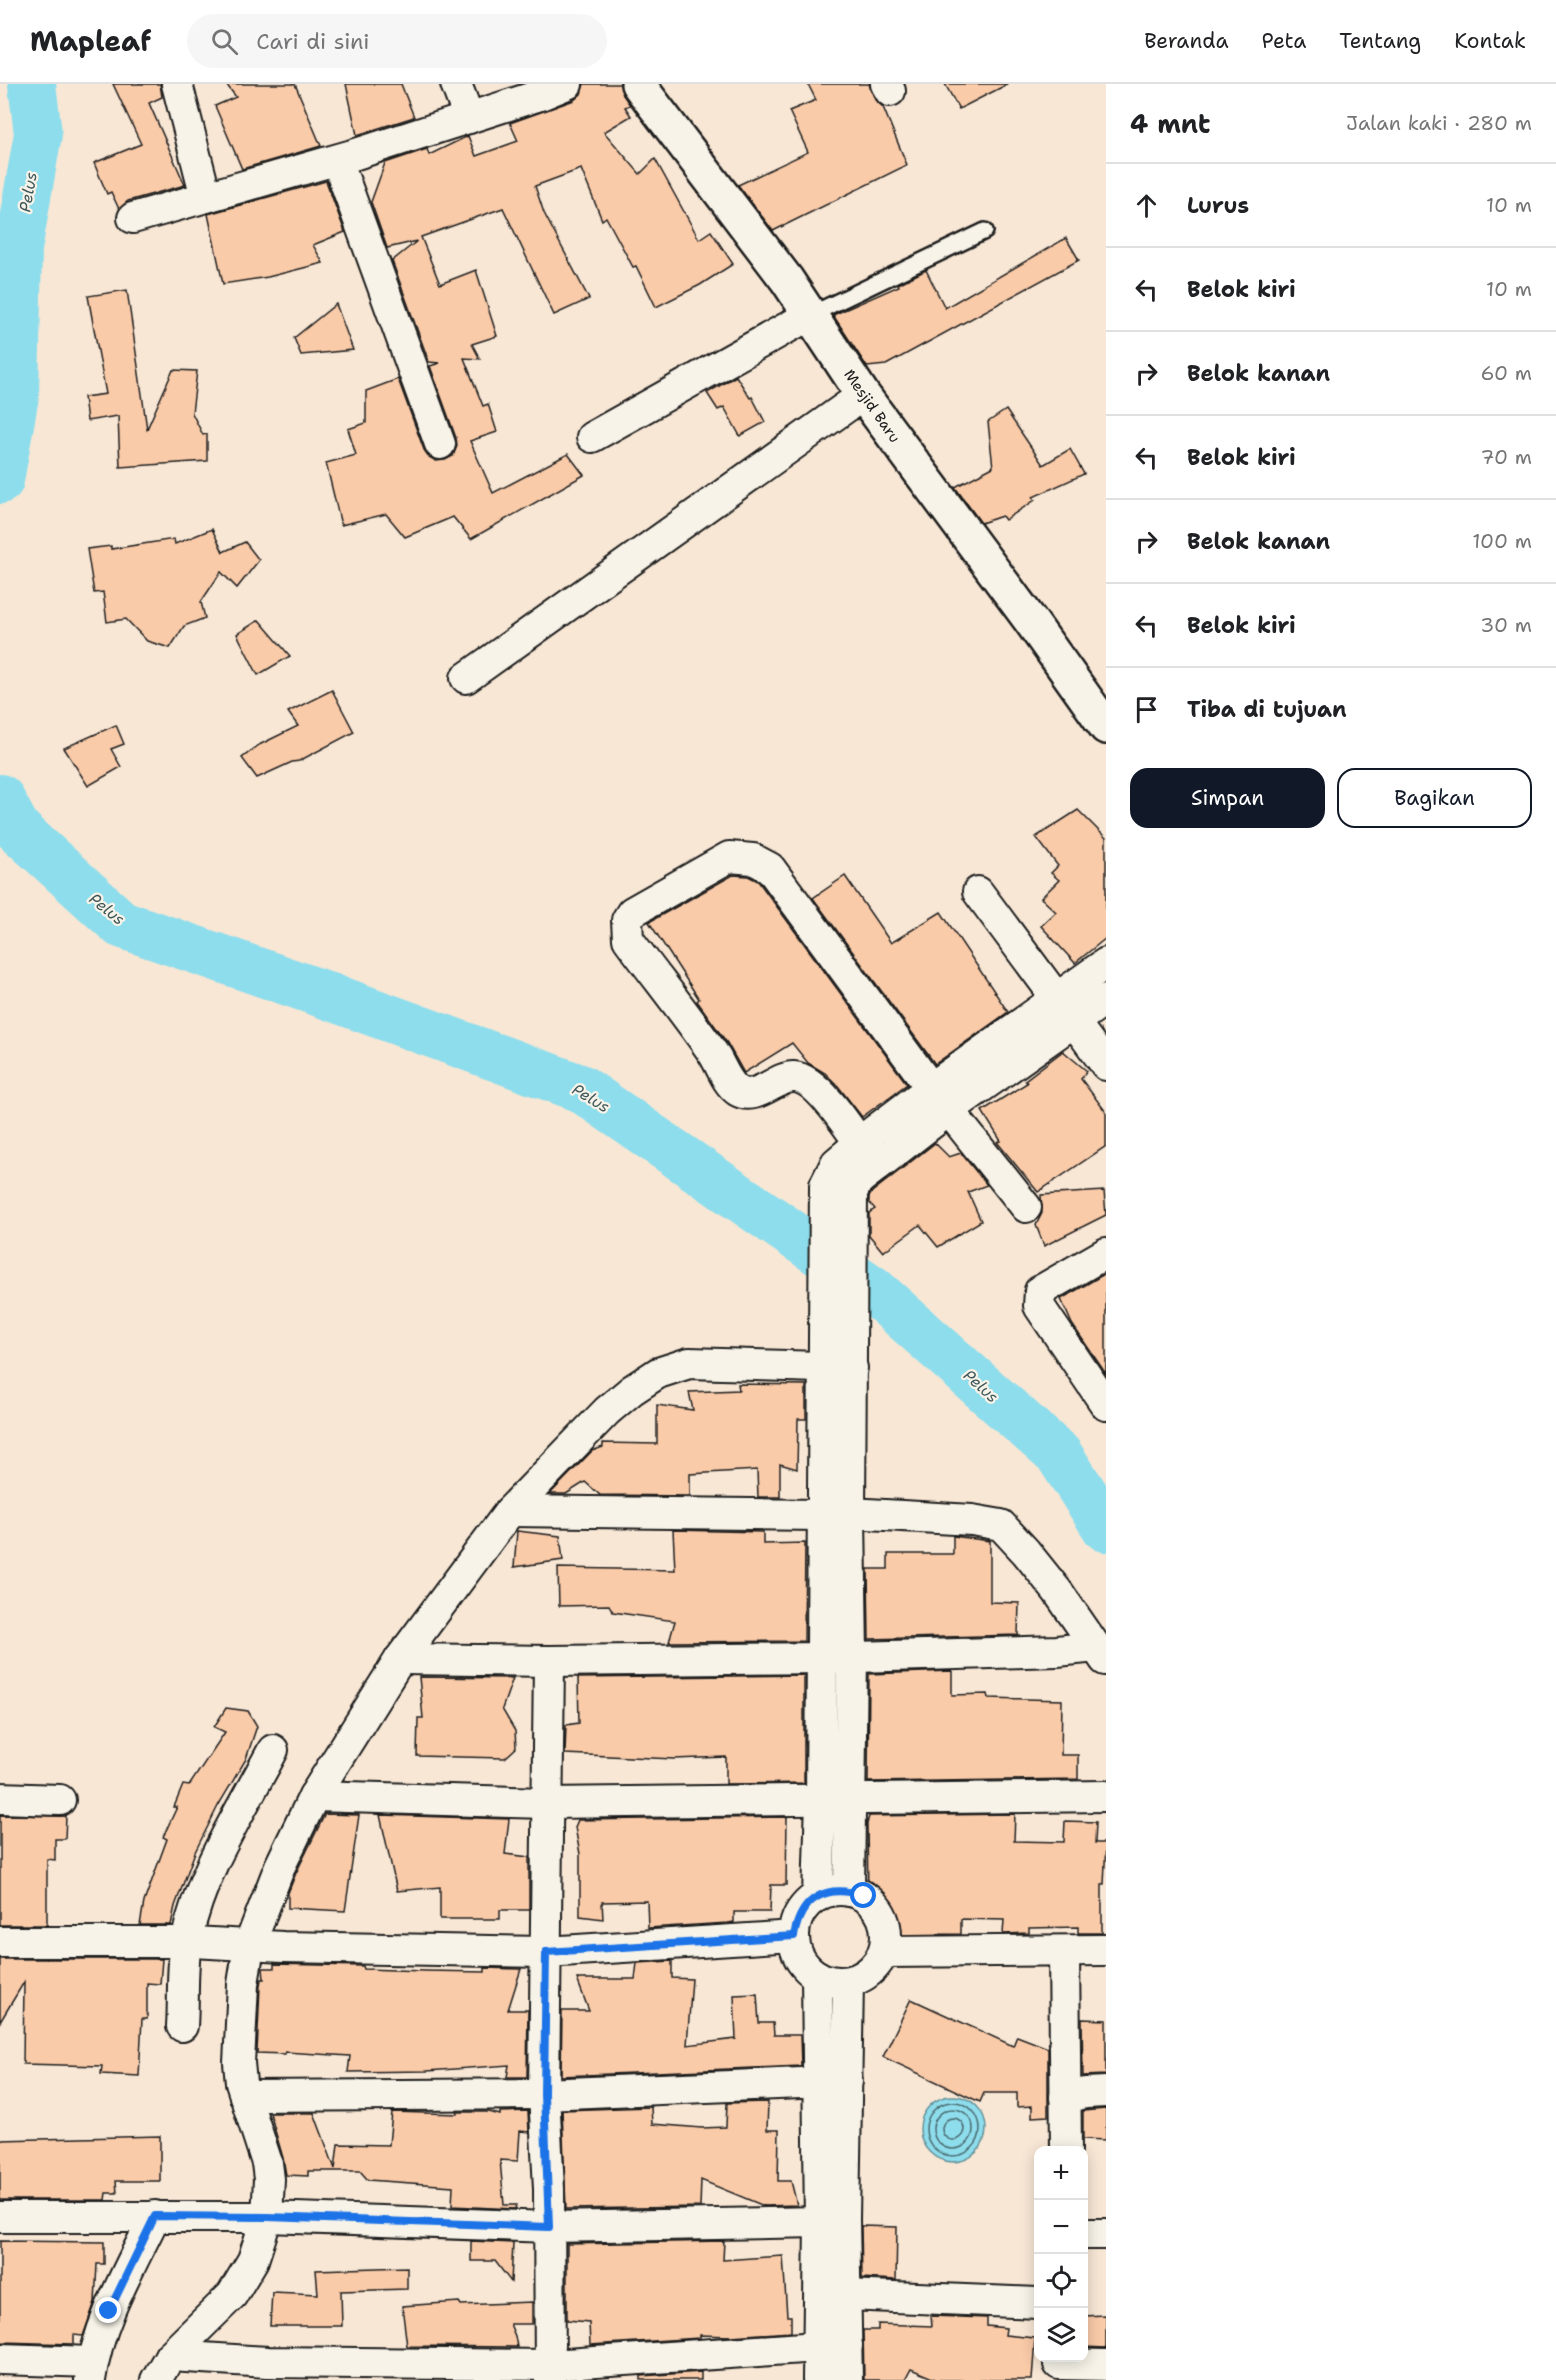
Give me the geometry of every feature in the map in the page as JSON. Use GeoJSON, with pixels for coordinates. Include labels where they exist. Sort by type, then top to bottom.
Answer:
{"type":"FeatureCollection","features":[{"type":"Feature","properties":{"kind":"street"},"geometry":{"type":"LineString","coordinates":[[177,84],[206,197]]}},
{"type":"Feature","properties":{"kind":"street"},"geometry":{"type":"LineString","coordinates":[[456,84],[469,118]]}},
{"type":"Feature","properties":{"kind":"street"},"geometry":{"type":"LineString","coordinates":[[133,218],[337,160],[567,84]]}},
{"type":"Feature","properties":{"kind":"street","name":"Mesjid Baru"},"geometry":{"type":"LineString","coordinates":[[639,84],[787,280],[863,395],[1106,728]]}},
{"type":"Feature","properties":{"kind":"street"},"geometry":{"type":"LineString","coordinates":[[337,160],[440,444]]}},
{"type":"Feature","properties":{"kind":"street"},"geometry":{"type":"LineString","coordinates":[[592,437],[810,315]]}},
{"type":"Feature","properties":{"kind":"street"},"geometry":{"type":"LineString","coordinates":[[466,678],[863,395]]}},
{"type":"Feature","properties":{"kind":"street"},"geometry":{"type":"LineString","coordinates":[[868,1155],[836,1109],[802,1079],[792,1076],[752,1093],[741,1093],[731,1085],[713,1054],[627,939],[627,920],[632,912],[729,857],[753,859],[770,868],[940,1099],[1026,1207]]}},
{"type":"Feature","properties":{"kind":"street"},"geometry":{"type":"LineString","coordinates":[[978,892],[1058,996],[1073,1022],[1106,1065]]}},
{"type":"Feature","properties":{"kind":"street"},"geometry":{"type":"LineString","coordinates":[[849,1891],[836,1800],[823,1658],[852,1360],[837,1199],[827,1178],[836,1163],[868,1155],[940,1099],[1058,996],[1106,963]]}},
{"type":"Feature","properties":{"kind":"street"},"geometry":{"type":"LineString","coordinates":[[940,1099],[1073,1022],[1106,999]]}},
{"type":"Feature","properties":{"kind":"street"},"geometry":{"type":"LineString","coordinates":[[818,1896],[836,1800],[852,1656],[836,1514],[823,1358],[837,1199]]}},
{"type":"Feature","properties":{"kind":"street"},"geometry":{"type":"LineString","coordinates":[[1106,1253],[1040,1291],[1039,1306],[1106,1405]]}},
{"type":"Feature","properties":{"kind":"street"},"geometry":{"type":"LineString","coordinates":[[163,2368],[232,2295],[253,2260],[259,2217],[269,2179],[267,2163],[241,2084],[238,2063],[243,1984],[240,1945],[314,1796],[400,1659],[510,1512],[607,1411],[632,1390],[658,1373],[689,1363],[823,1358],[852,1360]]}},
{"type":"Feature","properties":{"kind":"street"},"geometry":{"type":"LineString","coordinates":[[510,1512],[836,1514],[972,1520],[1001,1525],[1058,1592],[1101,1655]]}},
{"type":"Feature","properties":{"kind":"street"},"geometry":{"type":"LineString","coordinates":[[400,1659],[549,1662],[823,1658],[1057,1651],[1101,1655]]}},
{"type":"Feature","properties":{"kind":"street"},"geometry":{"type":"LineString","coordinates":[[549,1662],[544,2094],[549,2227],[550,2372]]}},
{"type":"Feature","properties":{"kind":"street"},"geometry":{"type":"LineString","coordinates":[[182,2026],[195,1904],[212,1864],[273,1750]]}},
{"type":"Feature","properties":{"kind":"street"},"geometry":{"type":"LineString","coordinates":[[314,1796],[546,1803],[1106,1796]]}},
{"type":"Feature","properties":{"kind":"street"},"geometry":{"type":"LineString","coordinates":[[0,1798],[60,1800]]}},
{"type":"Feature","properties":{"kind":"street"},"geometry":{"type":"LineString","coordinates":[[832,1891],[849,1891],[864,1896],[876,1907],[884,1921],[887,1937],[884,1952],[876,1966],[863,1977],[848,1982],[832,1982],[817,1976],[796,1952],[794,1936],[797,1920],[805,1906],[818,1896],[832,1891]]}},
{"type":"Feature","properties":{"kind":"street"},"geometry":{"type":"LineString","coordinates":[[0,1942],[190,1942],[546,1952],[794,1936]]}},
{"type":"Feature","properties":{"kind":"street"},"geometry":{"type":"LineString","coordinates":[[884,1952],[1106,1950]]}},
{"type":"Feature","properties":{"kind":"street"},"geometry":{"type":"LineString","coordinates":[[1064,1952],[1066,2146]]}},
{"type":"Feature","properties":{"kind":"street"},"geometry":{"type":"LineString","coordinates":[[817,1976],[833,2082]]}},
{"type":"Feature","properties":{"kind":"street"},"geometry":{"type":"LineString","coordinates":[[818,2380],[817,2348],[832,2296],[833,2082],[848,1982]]}},
{"type":"Feature","properties":{"kind":"street"},"geometry":{"type":"LineString","coordinates":[[245,2096],[544,2094],[833,2082]]}},
{"type":"Feature","properties":{"kind":"street"},"geometry":{"type":"LineString","coordinates":[[1065,2097],[1106,2092]]}},
{"type":"Feature","properties":{"kind":"street"},"geometry":{"type":"LineString","coordinates":[[0,2217],[191,2215],[549,2227],[832,2221]]}},
{"type":"Feature","properties":{"kind":"street"},"geometry":{"type":"LineString","coordinates":[[0,2359],[91,2371],[109,2311],[155,2216]]}},
{"type":"Feature","properties":{"kind":"street"},"geometry":{"type":"LineString","coordinates":[[1088,2234],[1106,2234]]}},
{"type":"Feature","properties":{"kind":"street"},"geometry":{"type":"LineString","coordinates":[[832,2296],[1034,2303]]}},
{"type":"Feature","properties":{"kind":"street"},"geometry":{"type":"LineString","coordinates":[[832,2296],[847,2345],[847,2380]]}},
{"type":"Feature","properties":{"kind":"street"},"geometry":{"type":"LineString","coordinates":[[163,2368],[258,2362],[550,2372],[847,2345]]}},
{"type":"Feature","properties":{"kind":"street"},"geometry":{"type":"LineString","coordinates":[[1059,2367],[1106,2365]]}},
{"type":"Feature","properties":{"kind":"lane"},"geometry":{"type":"LineString","coordinates":[[810,315],[985,231]]}},
{"type":"Feature","properties":{"kind":"water"},"geometry":{"type":"Polygon","coordinates":[[[946,2096],[960,2096],[972,2101],[981,2110],[986,2129],[984,2142],[977,2153],[960,2162],[946,2162],[934,2157],[925,2148],[920,2136],[920,2122],[925,2110],[934,2101],[946,2096]]]}},
{"type":"Feature","properties":{"kind":"building"},"geometry":{"type":"Polygon","coordinates":[[[113,84],[160,84],[162,97],[149,103],[185,185],[128,201],[119,209],[111,192],[107,194],[94,163],[141,144],[113,84]]]}},
{"type":"Feature","properties":{"kind":"building"},"geometry":{"type":"Polygon","coordinates":[[[226,84],[295,84],[321,146],[242,169],[215,106],[236,97],[226,84]]]}},
{"type":"Feature","properties":{"kind":"building"},"geometry":{"type":"Polygon","coordinates":[[[346,84],[401,84],[414,117],[357,135],[346,84]]]}},
{"type":"Feature","properties":{"kind":"building"},"geometry":{"type":"Polygon","coordinates":[[[584,84],[620,84],[623,95],[630,105],[625,107],[631,116],[604,132],[640,174],[655,159],[699,239],[711,231],[733,264],[700,285],[656,307],[636,266],[633,267],[606,217],[602,220],[581,169],[535,186],[544,213],[589,299],[554,315],[503,208],[421,237],[440,284],[476,270],[497,336],[472,344],[480,359],[464,358],[483,406],[488,404],[497,432],[470,441],[493,493],[568,454],[584,475],[471,539],[453,517],[405,537],[386,514],[341,525],[326,463],[356,455],[348,429],[366,423],[366,391],[398,379],[424,450],[429,457],[436,461],[445,460],[453,456],[457,446],[430,366],[440,363],[429,362],[392,261],[417,241],[387,248],[371,202],[385,163],[427,149],[429,155],[468,136],[476,156],[518,141],[510,123],[574,100],[581,94],[584,84]]]}},
{"type":"Feature","properties":{"kind":"building"},"geometry":{"type":"Polygon","coordinates":[[[808,84],[869,84],[875,100],[883,107],[907,165],[773,231],[738,185],[808,152],[789,111],[816,100],[808,84]]]}},
{"type":"Feature","properties":{"kind":"building"},"geometry":{"type":"Polygon","coordinates":[[[945,84],[1008,84],[959,109],[945,84]]]}},
{"type":"Feature","properties":{"kind":"building"},"geometry":{"type":"Polygon","coordinates":[[[326,181],[345,232],[313,245],[323,263],[268,277],[223,284],[208,214],[326,181]]]}},
{"type":"Feature","properties":{"kind":"building"},"geometry":{"type":"Polygon","coordinates":[[[1066,238],[1079,260],[886,365],[867,367],[833,315],[899,286],[898,284],[926,270],[945,308],[1066,238]]]}},
{"type":"Feature","properties":{"kind":"building"},"geometry":{"type":"Polygon","coordinates":[[[127,290],[147,429],[173,370],[197,371],[192,413],[203,435],[207,434],[207,461],[120,467],[118,416],[87,421],[84,397],[106,394],[88,296],[127,290]]]}},
{"type":"Feature","properties":{"kind":"building"},"geometry":{"type":"Polygon","coordinates":[[[336,304],[353,350],[301,355],[294,338],[336,304]]]}},
{"type":"Feature","properties":{"kind":"building"},"geometry":{"type":"Polygon","coordinates":[[[736,376],[750,398],[752,397],[765,422],[740,436],[724,407],[718,410],[707,393],[736,376]]]}},
{"type":"Feature","properties":{"kind":"building"},"geometry":{"type":"Polygon","coordinates":[[[1006,410],[1043,465],[1070,449],[1084,474],[1033,497],[1035,500],[1005,520],[1002,516],[981,523],[955,487],[993,467],[988,422],[1006,410]]]}},
{"type":"Feature","properties":{"kind":"building"},"geometry":{"type":"Polygon","coordinates":[[[212,529],[223,552],[245,542],[259,560],[237,588],[221,572],[201,602],[205,618],[184,626],[170,648],[147,641],[126,619],[107,622],[103,592],[94,593],[87,549],[111,546],[111,549],[174,539],[175,544],[212,529]]]}},
{"type":"Feature","properties":{"kind":"building"},"geometry":{"type":"Polygon","coordinates":[[[259,620],[290,656],[258,675],[237,634],[259,620]]]}},
{"type":"Feature","properties":{"kind":"building"},"geometry":{"type":"Polygon","coordinates":[[[332,690],[354,732],[299,761],[257,778],[242,758],[259,745],[298,726],[288,712],[332,690]]]}},
{"type":"Feature","properties":{"kind":"building"},"geometry":{"type":"Polygon","coordinates":[[[116,725],[124,744],[111,749],[121,767],[88,786],[64,748],[116,725]]]}},
{"type":"Feature","properties":{"kind":"building"},"geometry":{"type":"Polygon","coordinates":[[[1078,810],[1106,838],[1106,938],[1075,963],[1041,926],[1056,912],[1041,898],[1059,880],[1051,873],[1058,866],[1036,837],[1078,810]]]}},
{"type":"Feature","properties":{"kind":"building"},"geometry":{"type":"Polygon","coordinates":[[[733,875],[748,876],[758,881],[907,1084],[862,1117],[838,1086],[825,1073],[808,1063],[792,1043],[744,1073],[649,922],[733,875]]]}},
{"type":"Feature","properties":{"kind":"building"},"geometry":{"type":"Polygon","coordinates":[[[845,876],[891,943],[941,912],[1008,1012],[935,1064],[813,898],[845,876]]]}},
{"type":"Feature","properties":{"kind":"building"},"geometry":{"type":"Polygon","coordinates":[[[1063,1051],[1087,1071],[1081,1079],[1106,1112],[1106,1146],[1038,1192],[997,1142],[1001,1141],[982,1111],[1027,1083],[1025,1080],[1063,1051]]]}},
{"type":"Feature","properties":{"kind":"building"},"geometry":{"type":"Polygon","coordinates":[[[935,1143],[949,1157],[961,1153],[987,1185],[968,1192],[981,1221],[938,1247],[920,1225],[883,1252],[869,1235],[869,1213],[875,1209],[869,1202],[869,1197],[872,1192],[935,1143]]]}},
{"type":"Feature","properties":{"kind":"building"},"geometry":{"type":"Polygon","coordinates":[[[1104,1191],[1106,1215],[1044,1246],[1036,1225],[1042,1213],[1041,1195],[1104,1191]]]}},
{"type":"Feature","properties":{"kind":"building"},"geometry":{"type":"Polygon","coordinates":[[[1106,1273],[1106,1374],[1072,1324],[1061,1299],[1106,1273]]]}},
{"type":"Feature","properties":{"kind":"building"},"geometry":{"type":"Polygon","coordinates":[[[738,1384],[806,1385],[806,1419],[798,1419],[797,1469],[780,1464],[780,1497],[758,1497],[757,1470],[690,1474],[690,1496],[600,1495],[585,1482],[566,1494],[550,1494],[592,1451],[603,1447],[603,1443],[657,1444],[657,1405],[693,1410],[689,1392],[739,1390],[738,1384]]]}},
{"type":"Feature","properties":{"kind":"building"},"geometry":{"type":"Polygon","coordinates":[[[673,1530],[763,1532],[763,1544],[805,1543],[804,1641],[669,1642],[675,1621],[613,1612],[609,1605],[559,1606],[558,1568],[675,1570],[673,1530]]]}},
{"type":"Feature","properties":{"kind":"building"},"geometry":{"type":"Polygon","coordinates":[[[517,1531],[560,1536],[563,1560],[514,1567],[517,1531]]]}},
{"type":"Feature","properties":{"kind":"building"},"geometry":{"type":"Polygon","coordinates":[[[953,1536],[990,1541],[990,1602],[1019,1603],[1018,1635],[869,1639],[868,1569],[888,1569],[888,1554],[953,1554],[953,1536]]]}},
{"type":"Feature","properties":{"kind":"building"},"geometry":{"type":"Polygon","coordinates":[[[952,1671],[952,1695],[988,1694],[989,1698],[1062,1700],[1061,1755],[1078,1755],[1078,1779],[868,1782],[869,1674],[952,1671]]]}},
{"type":"Feature","properties":{"kind":"building"},"geometry":{"type":"Polygon","coordinates":[[[804,1675],[804,1783],[726,1784],[726,1757],[674,1759],[565,1754],[566,1725],[579,1723],[578,1678],[804,1675]]]}},
{"type":"Feature","properties":{"kind":"building"},"geometry":{"type":"Polygon","coordinates":[[[419,1677],[513,1678],[502,1709],[515,1731],[516,1748],[505,1758],[417,1756],[418,1718],[423,1718],[419,1677]]]}},
{"type":"Feature","properties":{"kind":"building"},"geometry":{"type":"Polygon","coordinates":[[[226,1708],[248,1711],[257,1726],[246,1759],[218,1806],[195,1852],[175,1906],[171,1925],[140,1925],[144,1902],[167,1839],[163,1837],[177,1807],[174,1807],[183,1785],[189,1786],[225,1732],[214,1727],[226,1708]]]}},
{"type":"Feature","properties":{"kind":"building"},"geometry":{"type":"Polygon","coordinates":[[[325,1814],[359,1815],[345,1911],[288,1908],[288,1893],[325,1814]]]}},
{"type":"Feature","properties":{"kind":"building"},"geometry":{"type":"Polygon","coordinates":[[[1015,1814],[1014,1841],[1064,1842],[1065,1821],[1096,1822],[1095,1843],[1106,1843],[1104,1884],[1102,1884],[1102,1933],[1078,1933],[1078,1927],[1029,1928],[1029,1933],[1003,1934],[1004,1920],[961,1919],[961,1934],[893,1935],[893,1914],[888,1914],[888,1898],[868,1897],[867,1824],[869,1816],[1015,1814]]]}},
{"type":"Feature","properties":{"kind":"building"},"geometry":{"type":"Polygon","coordinates":[[[0,1815],[66,1816],[65,1839],[55,1839],[55,1860],[47,1859],[47,1925],[0,1925],[0,1815]]]}},
{"type":"Feature","properties":{"kind":"building"},"geometry":{"type":"Polygon","coordinates":[[[380,1815],[509,1819],[505,1854],[529,1857],[529,1910],[500,1910],[500,1919],[440,1919],[440,1887],[397,1891],[380,1815]]]}},
{"type":"Feature","properties":{"kind":"building"},"geometry":{"type":"Polygon","coordinates":[[[787,1817],[786,1885],[771,1885],[770,1912],[734,1912],[734,1922],[728,1923],[648,1928],[647,1901],[602,1902],[603,1919],[580,1916],[580,1854],[575,1827],[578,1820],[787,1817]]]}},
{"type":"Feature","properties":{"kind":"building"},"geometry":{"type":"Polygon","coordinates":[[[0,1959],[162,1959],[160,1984],[147,1983],[147,2019],[142,2019],[139,2076],[101,2074],[102,2066],[23,2064],[24,1982],[0,2022],[0,1959]]]}},
{"type":"Feature","properties":{"kind":"building"},"geometry":{"type":"Polygon","coordinates":[[[672,1961],[672,1978],[692,1979],[687,2045],[736,2039],[734,1995],[757,1994],[759,2023],[773,2023],[774,2035],[800,2035],[801,2066],[561,2076],[562,2011],[589,2011],[577,1979],[635,1979],[637,1963],[672,1961]]]}},
{"type":"Feature","properties":{"kind":"building"},"geometry":{"type":"Polygon","coordinates":[[[274,1964],[363,1966],[364,1969],[425,1971],[485,1972],[485,1968],[521,1969],[508,2010],[528,2010],[527,2077],[507,2077],[509,2065],[427,2071],[348,2072],[350,2056],[285,2052],[285,2054],[257,2053],[263,1968],[274,1968],[274,1964]]]}},
{"type":"Feature","properties":{"kind":"building"},"geometry":{"type":"Polygon","coordinates":[[[911,1999],[1013,2046],[1017,2036],[1048,2048],[1048,2116],[1032,2117],[1032,2106],[1017,2107],[1017,2093],[984,2093],[980,2102],[883,2057],[911,1999]]]}},
{"type":"Feature","properties":{"kind":"building"},"geometry":{"type":"Polygon","coordinates":[[[1082,2019],[1106,2020],[1106,2075],[1083,2076],[1082,2019]]]}},
{"type":"Feature","properties":{"kind":"building"},"geometry":{"type":"Polygon","coordinates":[[[768,2102],[767,2130],[779,2130],[778,2181],[791,2181],[797,2205],[764,2206],[701,2180],[700,2207],[566,2209],[562,2110],[651,2107],[652,2124],[702,2128],[726,2127],[727,2103],[768,2102]]]}},
{"type":"Feature","properties":{"kind":"building"},"geometry":{"type":"Polygon","coordinates":[[[1106,2109],[1106,2140],[1083,2139],[1083,2111],[1106,2109]]]}},
{"type":"Feature","properties":{"kind":"building"},"geometry":{"type":"Polygon","coordinates":[[[528,2111],[529,2132],[520,2131],[518,2161],[500,2160],[504,2205],[516,2205],[515,2209],[452,2206],[453,2186],[368,2180],[360,2171],[308,2171],[308,2176],[286,2175],[270,2113],[314,2113],[335,2169],[338,2144],[389,2145],[392,2112],[457,2114],[457,2112],[489,2112],[500,2115],[500,2112],[528,2111]]]}},
{"type":"Feature","properties":{"kind":"building"},"geometry":{"type":"Polygon","coordinates":[[[160,2136],[160,2181],[116,2181],[117,2193],[106,2193],[105,2200],[0,2200],[0,2140],[160,2136]]]}},
{"type":"Feature","properties":{"kind":"building"},"geometry":{"type":"Polygon","coordinates":[[[861,2226],[897,2227],[896,2280],[862,2278],[861,2226]]]}},
{"type":"Feature","properties":{"kind":"building"},"geometry":{"type":"Polygon","coordinates":[[[0,2241],[104,2242],[104,2264],[97,2264],[95,2302],[83,2336],[74,2335],[74,2344],[0,2342],[0,2241]]]}},
{"type":"Feature","properties":{"kind":"building"},"geometry":{"type":"Polygon","coordinates":[[[471,2241],[513,2243],[511,2282],[495,2261],[471,2261],[471,2241]]]}},
{"type":"Feature","properties":{"kind":"building"},"geometry":{"type":"Polygon","coordinates":[[[724,2241],[723,2260],[783,2256],[787,2316],[791,2316],[791,2332],[731,2336],[700,2335],[700,2338],[590,2345],[589,2322],[567,2320],[567,2244],[724,2241]]]}},
{"type":"Feature","properties":{"kind":"building"},"geometry":{"type":"Polygon","coordinates":[[[407,2267],[407,2289],[341,2291],[342,2326],[270,2326],[272,2292],[318,2294],[316,2270],[407,2267]]]}},
{"type":"Feature","properties":{"kind":"building"},"geometry":{"type":"Polygon","coordinates":[[[459,2302],[461,2305],[532,2302],[532,2324],[510,2324],[517,2347],[407,2346],[402,2306],[459,2302]]]}},
{"type":"Feature","properties":{"kind":"building"},"geometry":{"type":"Polygon","coordinates":[[[1106,2315],[1106,2348],[1088,2347],[1088,2316],[1106,2315]]]}},
{"type":"Feature","properties":{"kind":"building"},"geometry":{"type":"Polygon","coordinates":[[[931,2316],[987,2318],[987,2326],[1006,2328],[1005,2335],[1034,2338],[1032,2380],[937,2380],[911,2369],[905,2380],[864,2380],[863,2330],[878,2330],[878,2324],[932,2326],[931,2316]]]}},
{"type":"Feature","properties":{"kind":"building"},"geometry":{"type":"Polygon","coordinates":[[[701,2372],[701,2380],[641,2380],[641,2376],[701,2372]]]}},
{"type":"Feature","properties":{"kind":"waterway","name":"Pelus"},"geometry":{"type":"LineString","coordinates":[[0,480],[15,396],[18,249],[38,134],[32,84]]}},
{"type":"Feature","properties":{"kind":"waterway","name":"Pelus"},"geometry":{"type":"LineString","coordinates":[[0,798],[17,829],[121,924],[326,995],[580,1088],[872,1289],[1059,1455],[1106,1528]]}},
{"type":"Feature","properties":{"kind":"route"},"geometry":{"type":"LineString","coordinates":[[109,2311],[155,2216],[267,2217],[549,2227],[544,2094],[546,1952],[794,1936],[797,1920],[805,1906],[818,1896],[832,1891],[849,1891],[864,1896]]}}]}
